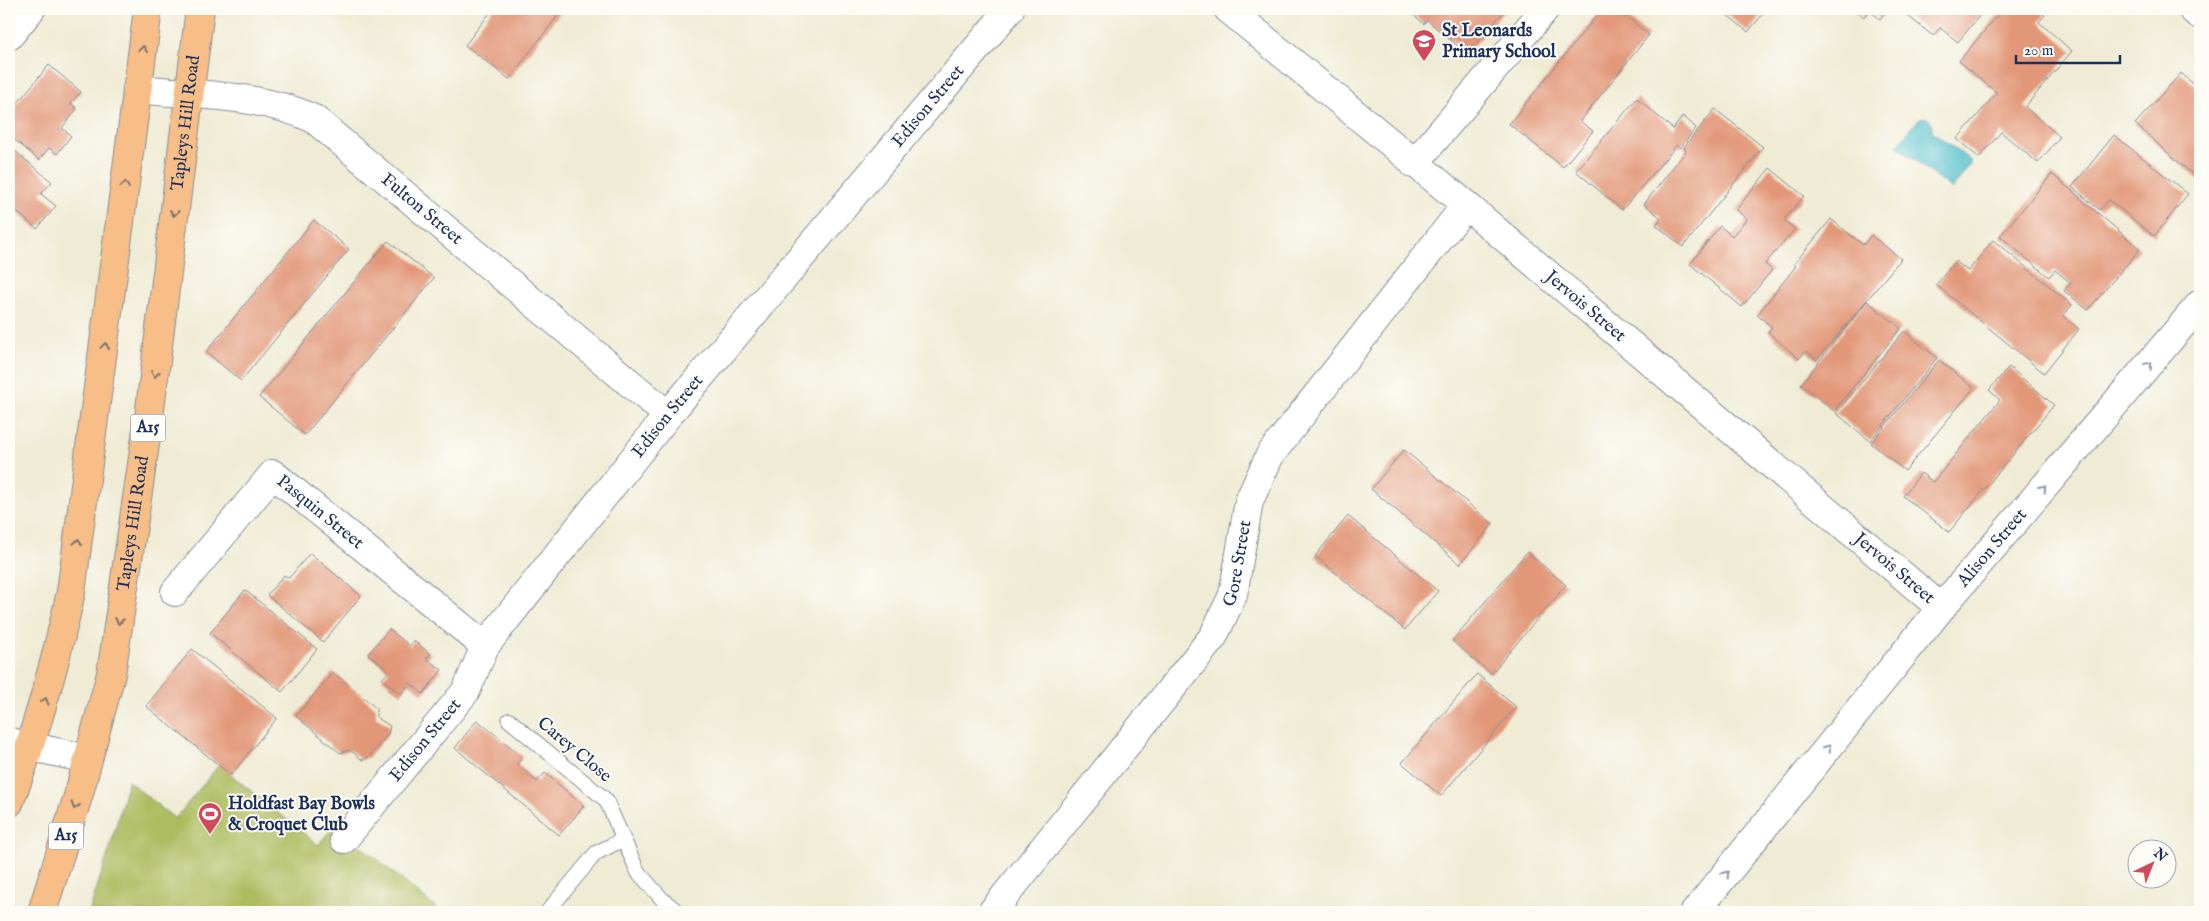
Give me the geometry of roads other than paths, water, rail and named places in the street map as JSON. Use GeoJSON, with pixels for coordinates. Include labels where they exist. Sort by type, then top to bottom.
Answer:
{"type":"FeatureCollection","features":[{"type":"Feature","properties":{"kind":"main road"},"geometry":{"type":"LineString","coordinates":[[9,803],[20,745],[55,668],[71,592],[148,9]]}},
{"type":"Feature","properties":{"kind":"main road","name":"Tapleys Hill Road"},"geometry":{"type":"LineString","coordinates":[[42,912],[88,759],[111,674],[150,417],[200,9]]}},
{"type":"Feature","properties":{"kind":"street"},"geometry":{"type":"LineString","coordinates":[[9,36],[31,9]]}},
{"type":"Feature","properties":{"kind":"street","name":"Edison Street"},"geometry":{"type":"LineString","coordinates":[[344,839],[466,691],[485,646],[668,415],[1010,9]]}},
{"type":"Feature","properties":{"kind":"street","name":"Jervois Street"},"geometry":{"type":"LineString","coordinates":[[1228,9],[1466,206],[1940,608]]}},
{"type":"Feature","properties":{"kind":"street"},"geometry":{"type":"LineString","coordinates":[[1414,164],[1545,9]]}},
{"type":"Feature","properties":{"kind":"street","name":"Fulton Street"},"geometry":{"type":"LineString","coordinates":[[137,89],[267,102],[293,108],[314,119],[668,415]]}},
{"type":"Feature","properties":{"kind":"street","name":"Gore Street"},"geometry":{"type":"LineString","coordinates":[[992,912],[1213,637],[1233,595],[1249,501],[1270,455],[1466,206]]}},
{"type":"Feature","properties":{"kind":"street","name":"Alison Street"},"geometry":{"type":"LineString","coordinates":[[1695,912],[1940,608],[2200,304]]}},
{"type":"Feature","properties":{"kind":"street","name":"Pasquin Street"},"geometry":{"type":"LineString","coordinates":[[175,592],[273,474],[485,646]]}},
{"type":"Feature","properties":{"kind":"street"},"geometry":{"type":"LineString","coordinates":[[20,745],[88,759]]}},
{"type":"Feature","properties":{"kind":"lane","name":"Carey Close"},"geometry":{"type":"LineString","coordinates":[[509,720],[606,800],[622,840],[638,872],[662,899],[678,912]]}},
{"type":"Feature","properties":{"kind":"lane"},"geometry":{"type":"LineString","coordinates":[[547,912],[596,852],[622,840]]}},
{"type":"Feature","properties":{"kind":"water"},"geometry":{"type":"Polygon","coordinates":[[[1927,117],[1932,123],[1932,131],[1972,162],[1952,189],[1897,146],[1919,119],[1927,117]]]}},
{"type":"Feature","properties":{"kind":"place","name":"St Leonards Primary School"},"geometry":{"type":"Point","coordinates":[1424,62]}},
{"type":"Feature","properties":{"kind":"place","name":"Holdfast Bay Bowls & Croquet Club"},"geometry":{"type":"Point","coordinates":[210,835]}}]}
